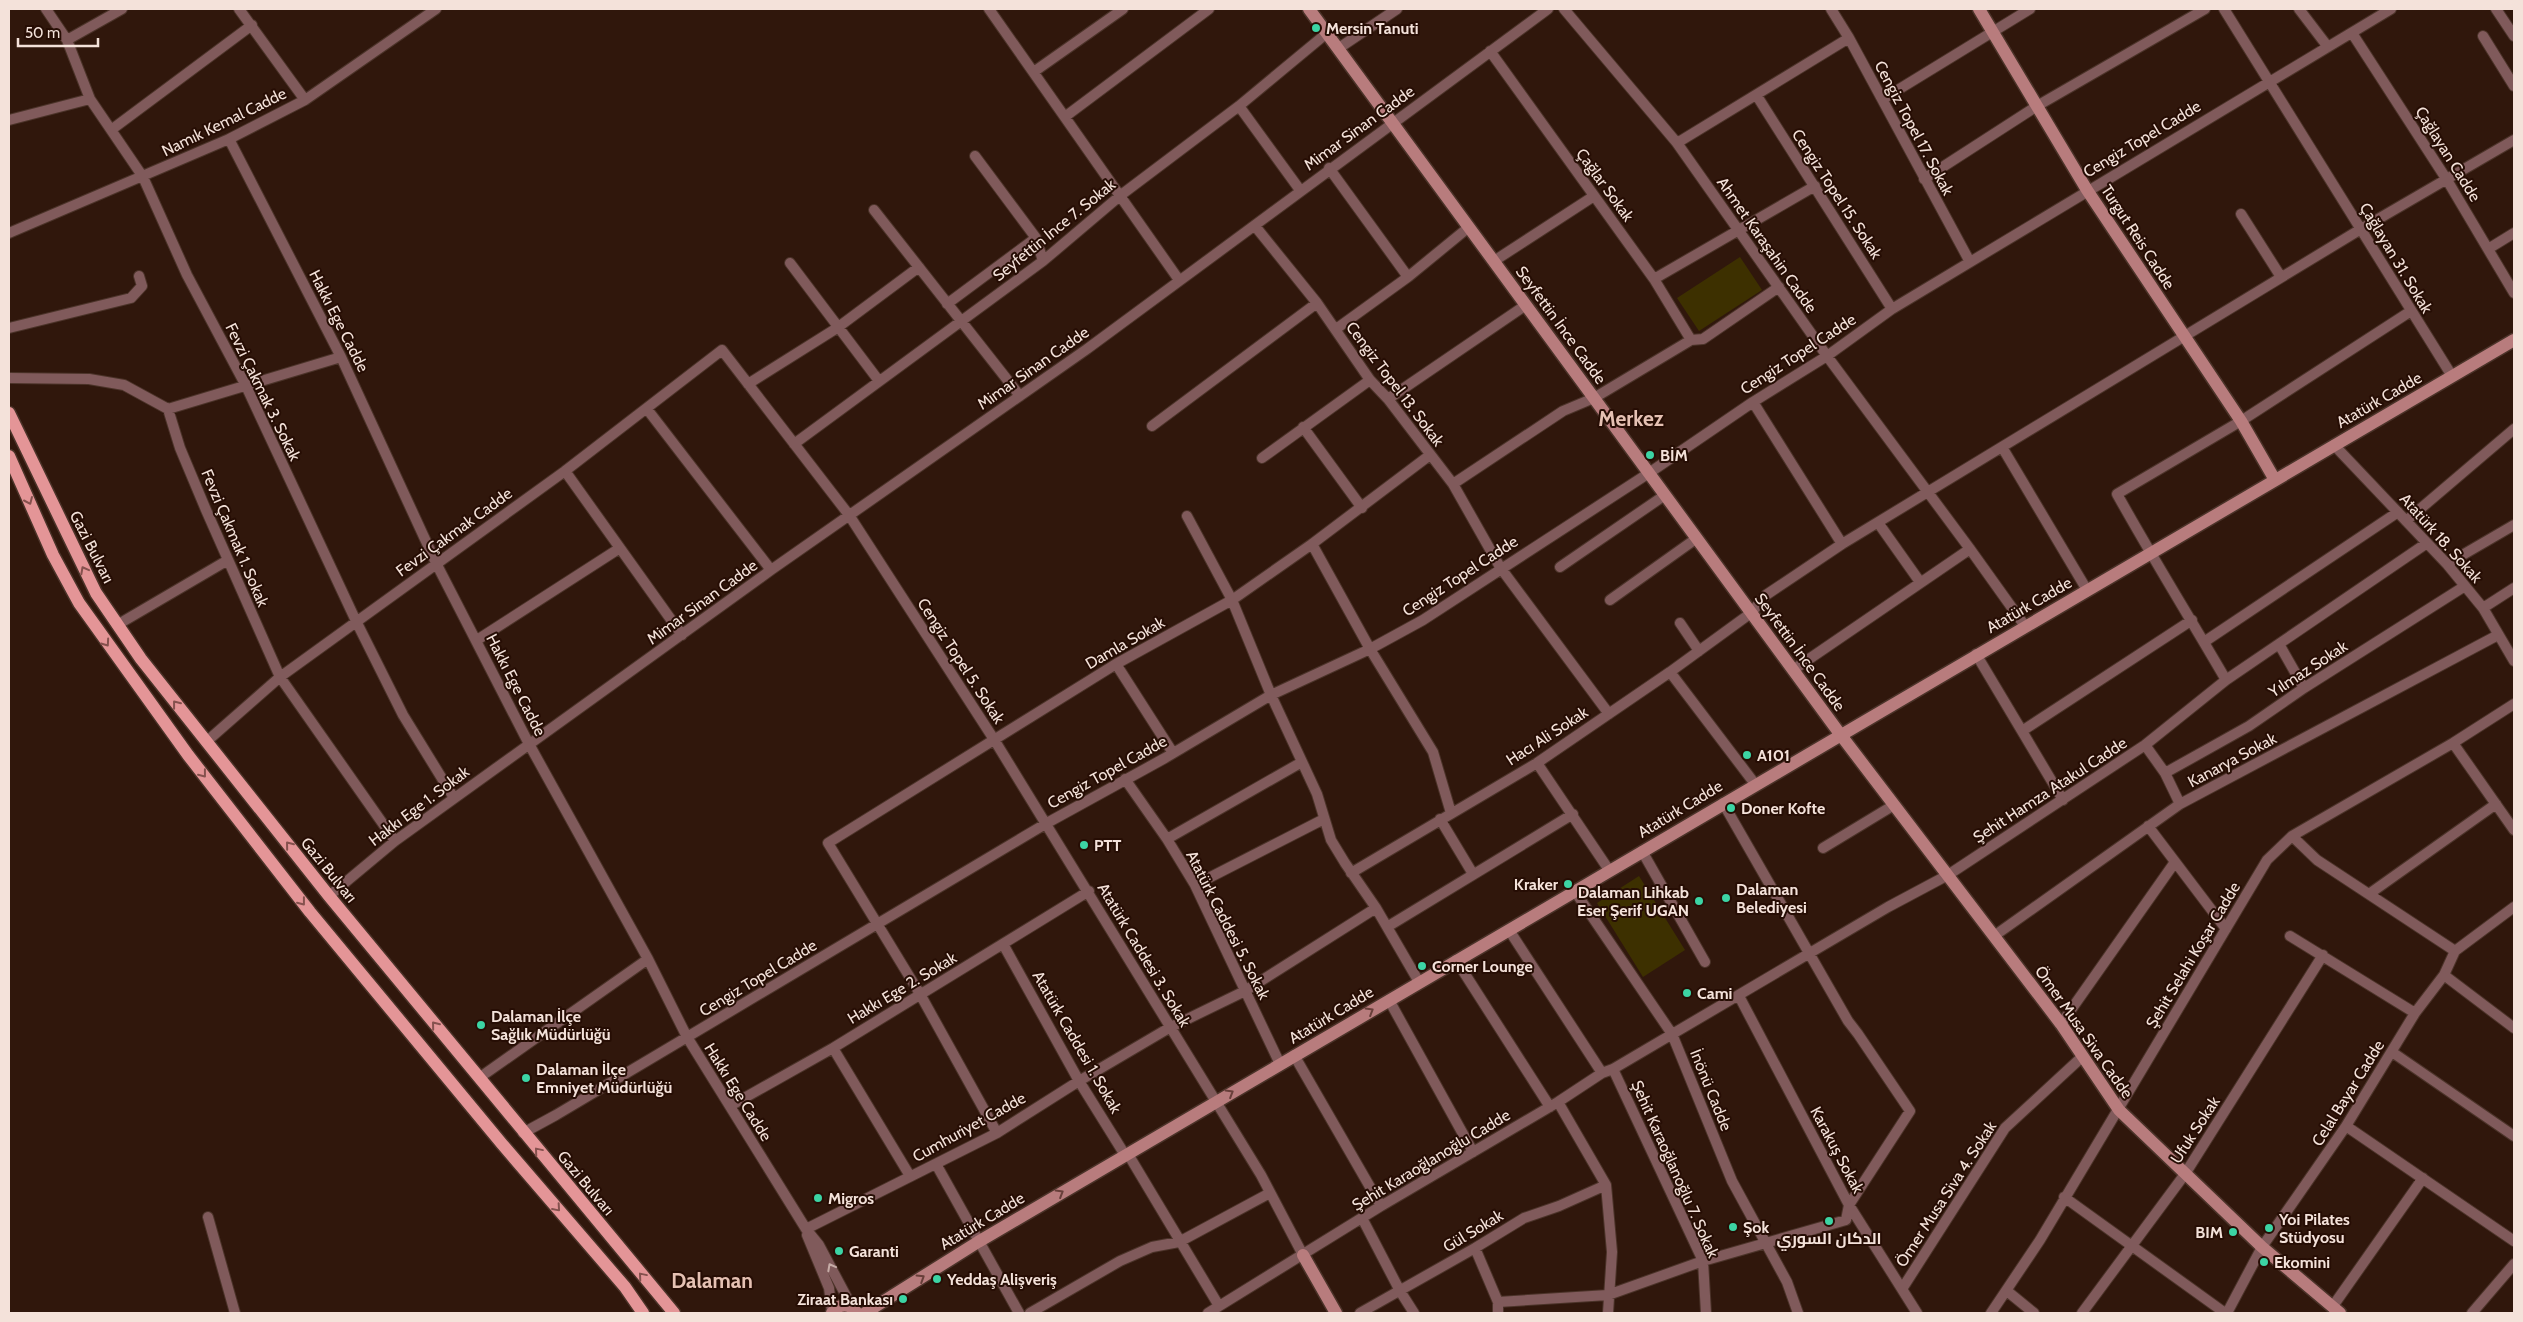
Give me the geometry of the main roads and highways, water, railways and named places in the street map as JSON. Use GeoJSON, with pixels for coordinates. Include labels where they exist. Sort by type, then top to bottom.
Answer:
{"type":"FeatureCollection","features":[{"type":"Feature","properties":{"kind":"main road","name":"Seyfettin İnce Cadde"},"geometry":{"type":"LineString","coordinates":[[1310,9],[1840,734]]}},
{"type":"Feature","properties":{"kind":"main road","name":"Turgut Reis Cadde"},"geometry":{"type":"LineString","coordinates":[[1979,9],[2087,190],[2241,421],[2275,480]]}},
{"type":"Feature","properties":{"kind":"main road","name":"Atatürk Cadde"},"geometry":{"type":"LineString","coordinates":[[866,1313],[978,1242],[1574,890],[2514,340]]}},
{"type":"Feature","properties":{"kind":"main road","name":"Gazi Bulvarı"},"geometry":{"type":"LineString","coordinates":[[9,414],[73,549],[96,592],[140,659],[329,896],[674,1313]]}},
{"type":"Feature","properties":{"kind":"main road"},"geometry":{"type":"LineString","coordinates":[[9,456],[53,555],[79,603],[188,755],[310,912],[502,1144],[625,1287],[643,1313]]}},
{"type":"Feature","properties":{"kind":"main road","name":"Ömer Musa Siva Cadde"},"geometry":{"type":"LineString","coordinates":[[1840,734],[2061,1024],[2119,1110],[2262,1247],[2336,1310]]}},
{"type":"Feature","properties":{"kind":"main road"},"geometry":{"type":"LineString","coordinates":[[1303,1254],[1336,1313]]}},
{"type":"Feature","properties":{"kind":"main road"},"geometry":{"type":"LineString","coordinates":[[832,1313],[839,1306],[854,1310]]}},
{"type":"Feature","properties":{"kind":"place","name":"Mersin Tanuti"},"geometry":{"type":"Point","coordinates":[1316,28]}},
{"type":"Feature","properties":{"kind":"place","name":"BİM"},"geometry":{"type":"Point","coordinates":[1650,455]}},
{"type":"Feature","properties":{"kind":"place","name":"A101"},"geometry":{"type":"Point","coordinates":[1747,755]}},
{"type":"Feature","properties":{"kind":"place","name":"Doner Kofte"},"geometry":{"type":"Point","coordinates":[1731,808]}},
{"type":"Feature","properties":{"kind":"place","name":"PTT"},"geometry":{"type":"Point","coordinates":[1084,845]}},
{"type":"Feature","properties":{"kind":"place","name":"Kraker"},"geometry":{"type":"Point","coordinates":[1568,884]}},
{"type":"Feature","properties":{"kind":"place","name":"Dalaman Belediyesi"},"geometry":{"type":"Point","coordinates":[1726,898]}},
{"type":"Feature","properties":{"kind":"place","name":"Dalaman Lihkab Eser Şerif UGAN"},"geometry":{"type":"Point","coordinates":[1699,901]}},
{"type":"Feature","properties":{"kind":"place","name":"Corner Lounge"},"geometry":{"type":"Point","coordinates":[1422,966]}},
{"type":"Feature","properties":{"kind":"place","name":"Cami"},"geometry":{"type":"Point","coordinates":[1687,993]}},
{"type":"Feature","properties":{"kind":"place","name":"Dalaman İlçe Sağlık Müdürlüğü"},"geometry":{"type":"Point","coordinates":[481,1025]}},
{"type":"Feature","properties":{"kind":"place","name":"Dalaman İlçe Emniyet Müdürlüğü"},"geometry":{"type":"Point","coordinates":[526,1078]}},
{"type":"Feature","properties":{"kind":"place","name":"Migros"},"geometry":{"type":"Point","coordinates":[818,1198]}},
{"type":"Feature","properties":{"kind":"place","name":"الدكان السوري"},"geometry":{"type":"Point","coordinates":[1829,1221]}},
{"type":"Feature","properties":{"kind":"place","name":"Şok"},"geometry":{"type":"Point","coordinates":[1733,1227]}},
{"type":"Feature","properties":{"kind":"place","name":"Yoi Pilates Stüdyosu"},"geometry":{"type":"Point","coordinates":[2269,1228]}},
{"type":"Feature","properties":{"kind":"place","name":"BIM"},"geometry":{"type":"Point","coordinates":[2233,1232]}},
{"type":"Feature","properties":{"kind":"place","name":"Garanti"},"geometry":{"type":"Point","coordinates":[839,1251]}},
{"type":"Feature","properties":{"kind":"place","name":"Ekomini"},"geometry":{"type":"Point","coordinates":[2264,1262]}},
{"type":"Feature","properties":{"kind":"place","name":"Yeddaş Alişveriş"},"geometry":{"type":"Point","coordinates":[937,1279]}},
{"type":"Feature","properties":{"kind":"place","name":"Ziraat Bankası"},"geometry":{"type":"Point","coordinates":[903,1299]}},
{"type":"Feature","properties":{"kind":"district","name":"Merkez"},"geometry":{"type":"Point","coordinates":[1631,418]}},
{"type":"Feature","properties":{"kind":"district","name":"Dalaman"},"geometry":{"type":"Point","coordinates":[712,1280]}}]}
